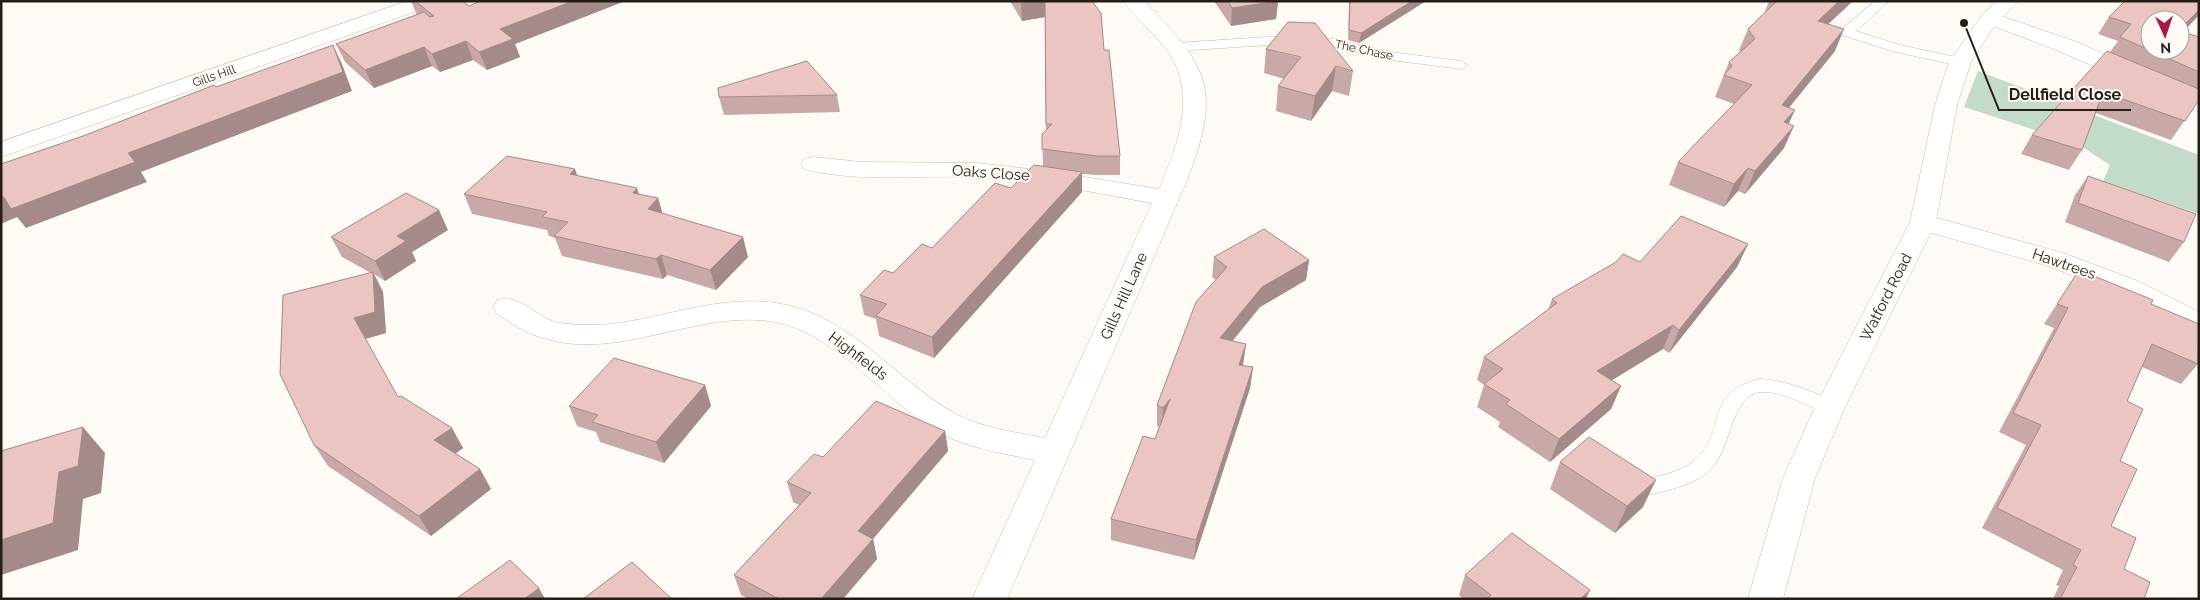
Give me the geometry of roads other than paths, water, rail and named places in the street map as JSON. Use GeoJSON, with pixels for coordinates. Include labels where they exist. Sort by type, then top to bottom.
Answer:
{"type":"FeatureCollection","features":[{"type":"Feature","properties":{"kind":"street","name":"Gills Hill"},"geometry":{"type":"LineString","coordinates":[[1,150],[427,1]]}},
{"type":"Feature","properties":{"kind":"street","name":"Gills Hill Lane"},"geometry":{"type":"LineString","coordinates":[[989,599],[1167,198],[1184,158],[1194,126],[1196,91],[1189,69],[1176,47],[1133,1]]}},
{"type":"Feature","properties":{"kind":"street","name":"Watford Road"},"geometry":{"type":"LineString","coordinates":[[1765,599],[1799,478],[1830,407],[1923,222],[1946,105],[1960,62],[2000,10]]}},
{"type":"Feature","properties":{"kind":"street"},"geometry":{"type":"LineString","coordinates":[[2000,10],[2070,47],[2199,106]]}},
{"type":"Feature","properties":{"kind":"street","name":"Oaks Close"},"geometry":{"type":"LineString","coordinates":[[812,164],[862,169],[977,170],[1047,178],[1167,198]]}},
{"type":"Feature","properties":{"kind":"street","name":"Hawtrees"},"geometry":{"type":"LineString","coordinates":[[1923,222],[2054,259],[2128,287],[2199,324]]}},
{"type":"Feature","properties":{"kind":"street","name":"Highfields"},"geometry":{"type":"LineString","coordinates":[[507,307],[546,329],[581,335],[615,334],[738,311],[778,313],[816,326],[844,343],[943,420],[989,438],[1054,452]]}},
{"type":"Feature","properties":{"kind":"lane"},"geometry":{"type":"LineString","coordinates":[[1883,1],[1848,32],[1897,48],[1960,62]]}},
{"type":"Feature","properties":{"kind":"lane","name":"The Chase"},"geometry":{"type":"LineString","coordinates":[[1176,47],[1285,40],[1333,43],[1391,56],[1461,65]]}},
{"type":"Feature","properties":{"kind":"lane"},"geometry":{"type":"LineString","coordinates":[[1646,487],[1680,480],[1704,465],[1718,445],[1730,404],[1742,392],[1759,386],[1776,388],[1830,407]]}},
{"type":"Feature","properties":{"kind":"place","name":"Dellfield Close"},"geometry":{"type":"Point","coordinates":[1964,23]}}]}
